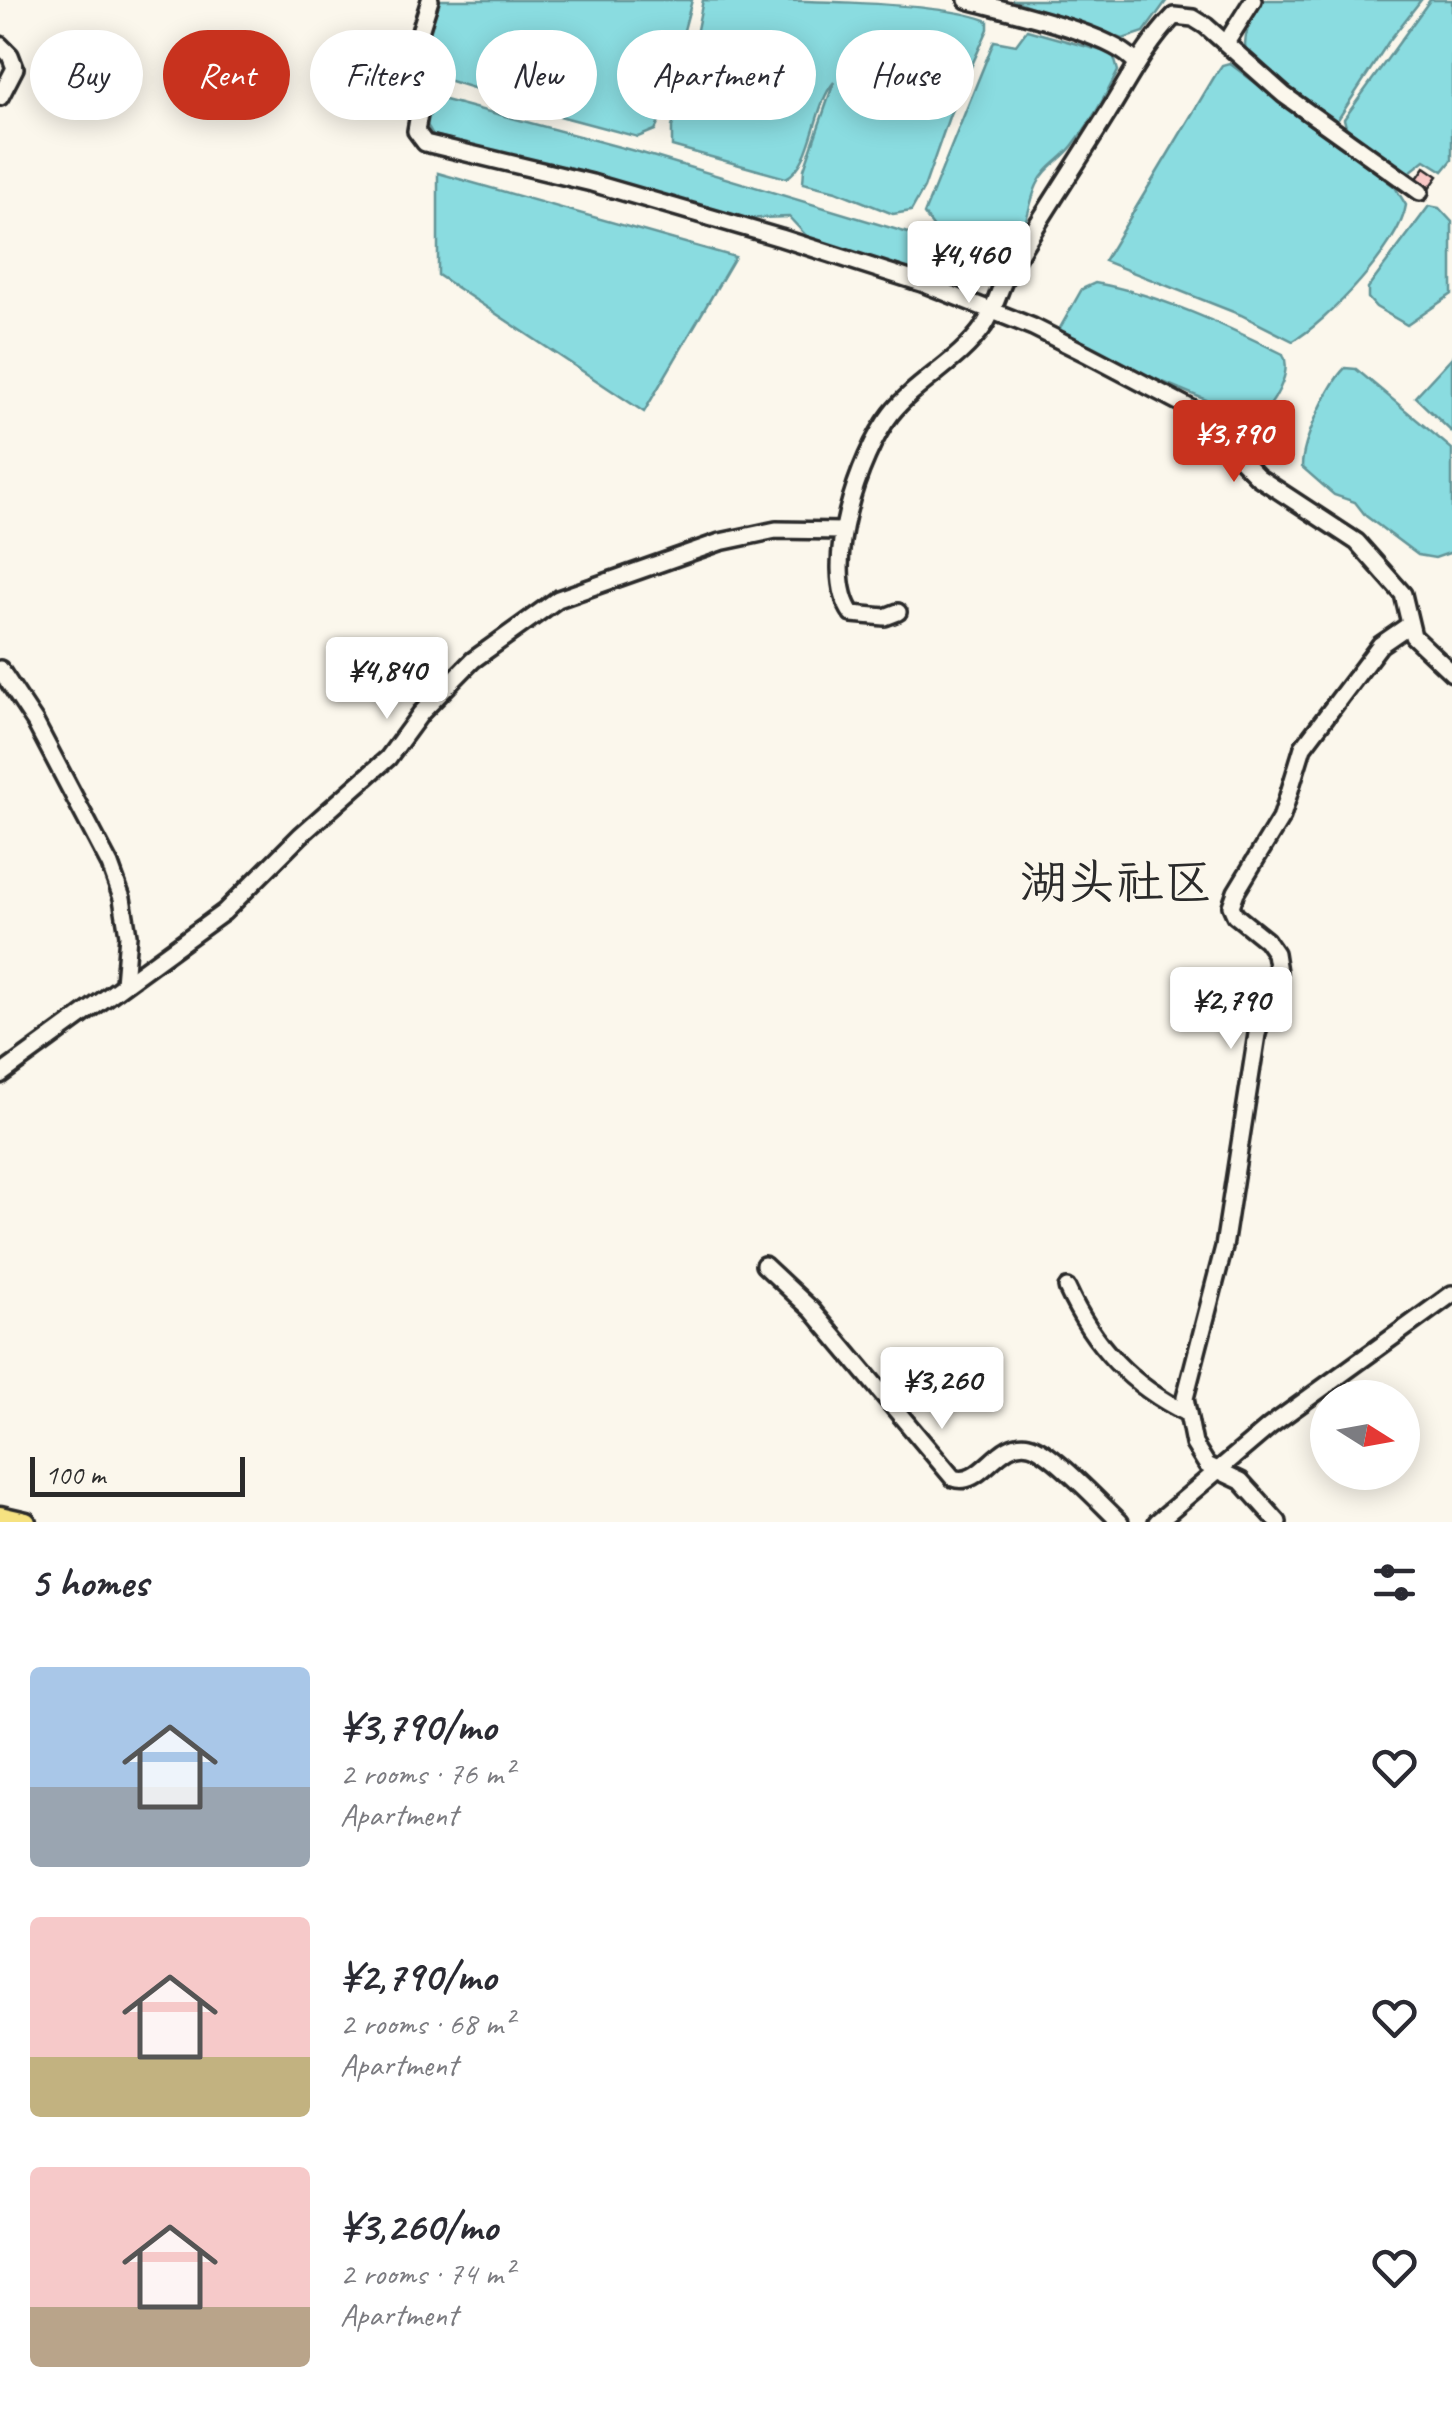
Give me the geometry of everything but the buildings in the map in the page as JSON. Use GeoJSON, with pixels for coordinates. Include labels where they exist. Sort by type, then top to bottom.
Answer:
{"type":"FeatureCollection","features":[{"type":"Feature","properties":{"kind":"main road"},"geometry":{"type":"LineString","coordinates":[[0,1516],[26,1522]]}},
{"type":"Feature","properties":{"kind":"street"},"geometry":{"type":"LineString","coordinates":[[430,0],[412,57],[424,91],[416,130],[424,143],[592,183],[922,283],[1046,334],[1192,409],[1258,477],[1326,520],[1381,565],[1407,602],[1408,625],[1423,648],[1452,673]]}},
{"type":"Feature","properties":{"kind":"street"},"geometry":{"type":"LineString","coordinates":[[967,0],[1084,35],[1120,50],[1136,63]]}},
{"type":"Feature","properties":{"kind":"street"},"geometry":{"type":"LineString","coordinates":[[1226,43],[1253,0]]}},
{"type":"Feature","properties":{"kind":"street"},"geometry":{"type":"LineString","coordinates":[[898,612],[869,618],[852,614],[843,602],[840,563],[853,495],[889,416],[945,369],[984,325],[1008,273],[1136,63],[1174,16],[1193,18],[1284,96],[1420,192]]}},
{"type":"Feature","properties":{"kind":"street"},"geometry":{"type":"LineString","coordinates":[[0,45],[15,68],[0,97]]}},
{"type":"Feature","properties":{"kind":"street"},"geometry":{"type":"LineString","coordinates":[[0,1075],[224,912],[301,835],[388,758],[421,713],[473,660],[558,600],[720,542],[776,530],[844,531]]}},
{"type":"Feature","properties":{"kind":"street"},"geometry":{"type":"LineString","coordinates":[[1278,1522],[1241,1481],[1216,1472],[1194,1444],[1185,1398],[1224,1247],[1256,1034],[1278,972],[1275,953],[1266,940],[1235,915],[1231,906],[1282,816],[1303,746],[1380,645],[1408,625]]}},
{"type":"Feature","properties":{"kind":"street"},"geometry":{"type":"LineString","coordinates":[[0,669],[35,722],[110,864],[122,898],[128,935],[124,983]]}},
{"type":"Feature","properties":{"kind":"street"},"geometry":{"type":"LineString","coordinates":[[764,1265],[812,1310],[954,1478],[972,1478],[1003,1451],[1031,1445],[1047,1453],[1120,1522]]}},
{"type":"Feature","properties":{"kind":"street"},"geometry":{"type":"LineString","coordinates":[[1067,1288],[1108,1356],[1142,1387],[1187,1413]]}},
{"type":"Feature","properties":{"kind":"street"},"geometry":{"type":"LineString","coordinates":[[1157,1522],[1270,1426],[1452,1294]]}},
{"type":"Feature","properties":{"kind":"water"},"geometry":{"type":"Polygon","coordinates":[[[440,0],[692,0],[684,30],[617,30],[617,120],[660,120],[655,130],[638,137],[575,120],[597,120],[597,30],[476,30],[476,89],[456,83],[456,30],[430,30],[440,0]]]}},
{"type":"Feature","properties":{"kind":"water"},"geometry":{"type":"Polygon","coordinates":[[[703,0],[894,5],[965,14],[988,21],[974,60],[974,30],[836,30],[836,120],[948,120],[924,188],[911,211],[893,214],[836,191],[803,183],[804,169],[834,82],[821,105],[808,148],[802,161],[786,178],[672,146],[674,120],[816,120],[816,30],[697,30],[703,0]]]}},
{"type":"Feature","properties":{"kind":"water"},"geometry":{"type":"Polygon","coordinates":[[[1012,0],[1167,0],[1144,32],[1123,39],[1012,0]]]}},
{"type":"Feature","properties":{"kind":"water"},"geometry":{"type":"Polygon","coordinates":[[[1263,0],[1421,0],[1337,121],[1332,121],[1248,58],[1246,36],[1263,0]]]}},
{"type":"Feature","properties":{"kind":"water"},"geometry":{"type":"Polygon","coordinates":[[[1430,0],[1452,0],[1452,160],[1443,171],[1425,160],[1410,172],[1348,134],[1344,119],[1430,0]]]}},
{"type":"Feature","properties":{"kind":"water"},"geometry":{"type":"Polygon","coordinates":[[[1027,30],[1113,54],[1118,71],[1079,137],[1040,179],[1022,231],[1002,251],[934,228],[924,214],[962,120],[974,120],[974,90],[994,41],[1016,45],[1027,30]]]}},
{"type":"Feature","properties":{"kind":"water"},"geometry":{"type":"Polygon","coordinates":[[[1229,63],[1395,187],[1406,205],[1391,240],[1377,260],[1342,300],[1293,341],[1241,315],[1104,261],[1216,74],[1229,63]]]}},
{"type":"Feature","properties":{"kind":"water"},"geometry":{"type":"Polygon","coordinates":[[[456,103],[476,108],[476,120],[519,120],[951,246],[972,257],[972,264],[953,285],[812,242],[789,217],[732,219],[627,185],[433,135],[428,120],[456,120],[456,103]]]}},
{"type":"Feature","properties":{"kind":"water"},"geometry":{"type":"Polygon","coordinates":[[[438,173],[735,257],[644,412],[438,275],[438,173]]]}},
{"type":"Feature","properties":{"kind":"water"},"geometry":{"type":"Polygon","coordinates":[[[1429,206],[1439,208],[1452,222],[1452,294],[1407,325],[1376,307],[1368,298],[1368,288],[1429,206]]]}},
{"type":"Feature","properties":{"kind":"water"},"geometry":{"type":"Polygon","coordinates":[[[1095,283],[1168,303],[1283,354],[1285,371],[1274,399],[1256,419],[1247,417],[1151,377],[1061,333],[1060,328],[1082,289],[1095,283]]]}},
{"type":"Feature","properties":{"kind":"water"},"geometry":{"type":"Polygon","coordinates":[[[1452,357],[1452,432],[1415,397],[1452,357]]]}},
{"type":"Feature","properties":{"kind":"water"},"geometry":{"type":"Polygon","coordinates":[[[1345,368],[1356,369],[1452,449],[1452,552],[1435,558],[1418,555],[1366,516],[1355,502],[1334,495],[1302,467],[1317,414],[1345,368]]]}},
{"type":"Feature","properties":{"kind":"district","name":"湖头社区"},"geometry":{"type":"Point","coordinates":[1116,881]}}]}
